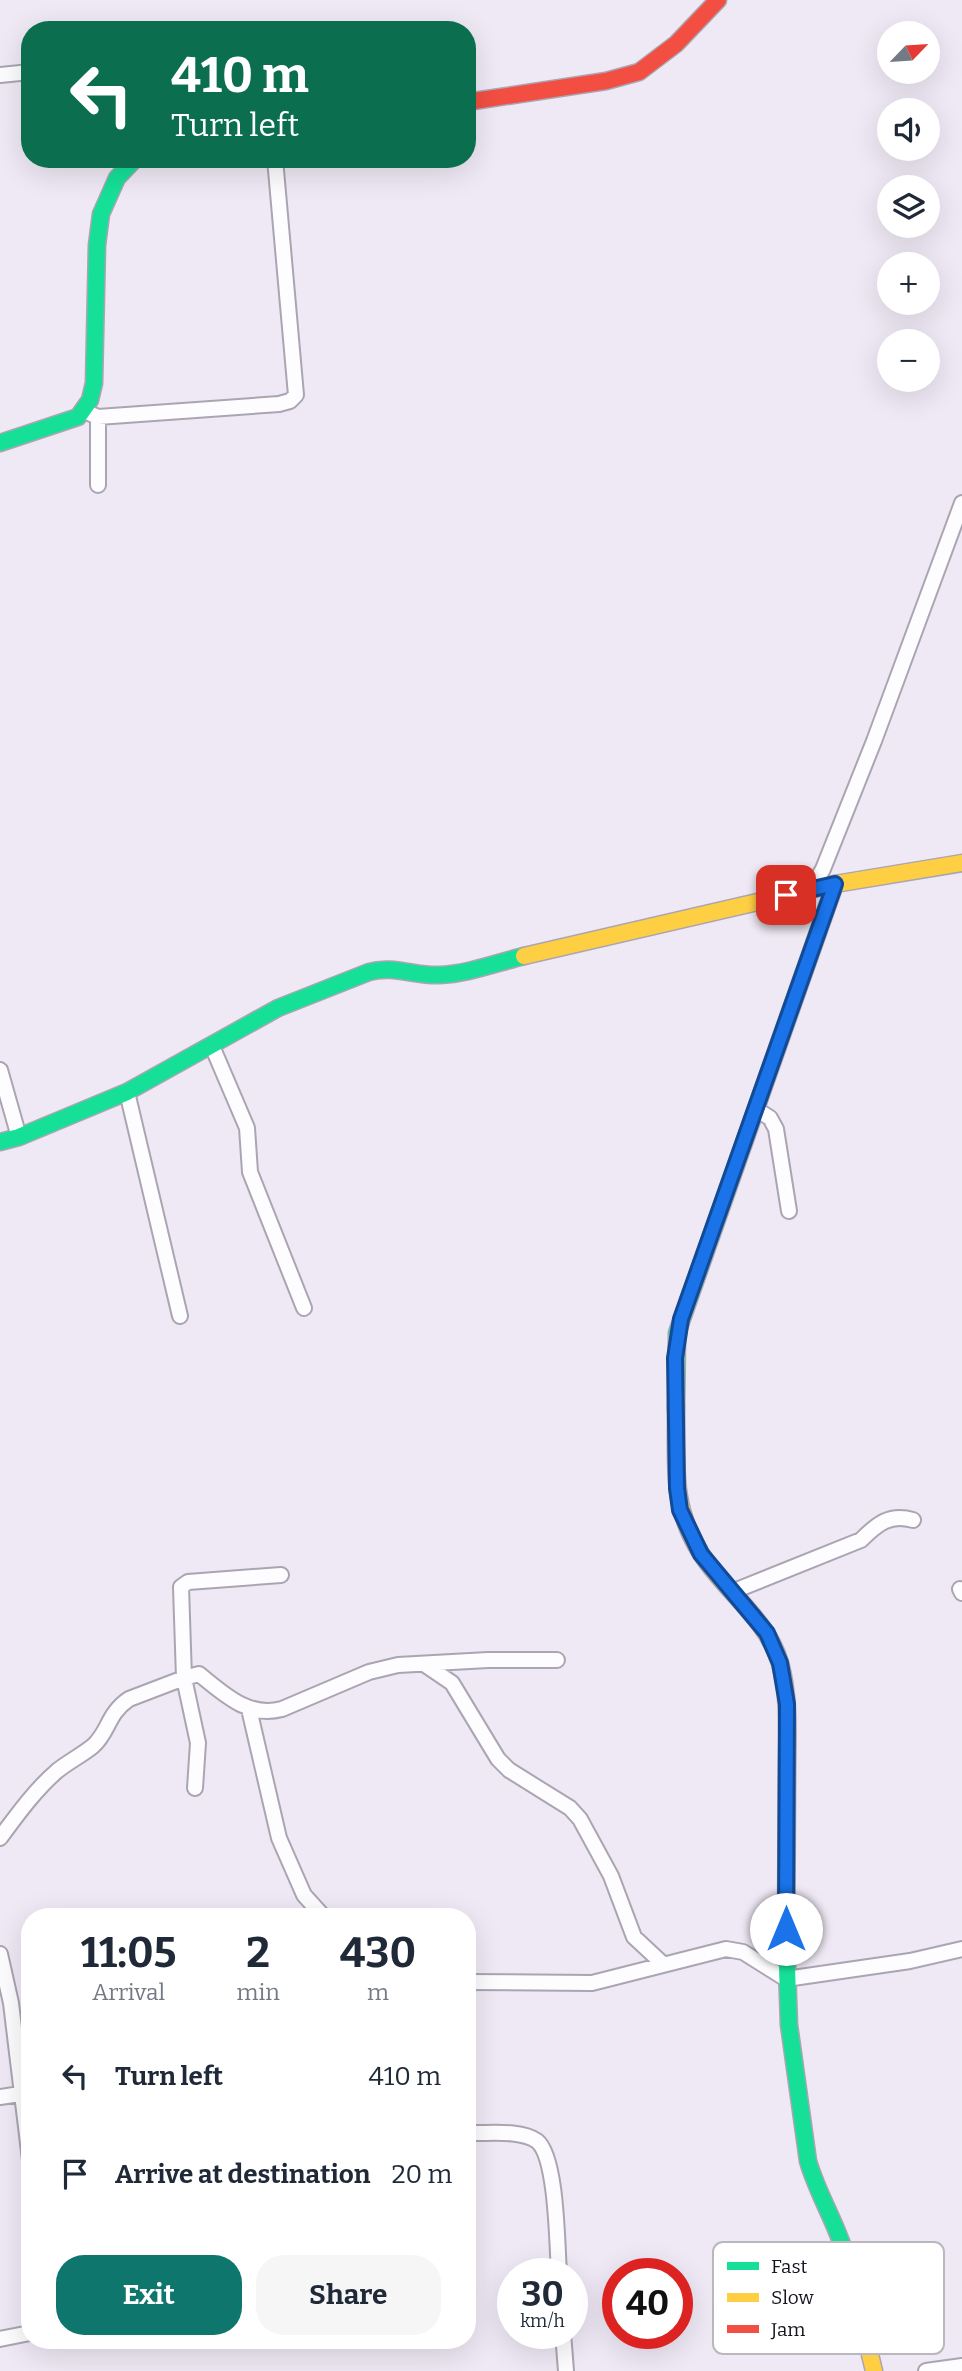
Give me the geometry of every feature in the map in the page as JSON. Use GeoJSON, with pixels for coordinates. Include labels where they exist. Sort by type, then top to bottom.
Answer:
{"type":"FeatureCollection","features":[{"type":"Feature","properties":{"kind":"street"},"geometry":{"type":"LineString","coordinates":[[476,101],[606,82],[639,72],[676,44],[718,0]]}},
{"type":"Feature","properties":{"kind":"street"},"geometry":{"type":"LineString","coordinates":[[0,75],[21,73]]}},
{"type":"Feature","properties":{"kind":"street"},"geometry":{"type":"LineString","coordinates":[[98,485],[90,400],[94,383],[97,245],[101,214],[107,195],[126,168]]}},
{"type":"Feature","properties":{"kind":"street"},"geometry":{"type":"LineString","coordinates":[[0,443],[91,414],[279,404],[296,396],[276,168]]}},
{"type":"Feature","properties":{"kind":"street"},"geometry":{"type":"LineString","coordinates":[[811,890],[823,869],[874,741],[962,503]]}},
{"type":"Feature","properties":{"kind":"street"},"geometry":{"type":"LineString","coordinates":[[0,1142],[19,1137],[127,1092],[278,1009],[383,968],[418,975],[442,975],[835,884],[962,863]]}},
{"type":"Feature","properties":{"kind":"street"},"geometry":{"type":"LineString","coordinates":[[835,884],[681,1319],[675,1358],[677,1488],[680,1510],[701,1554],[767,1633],[780,1663],[787,1704],[786,1979],[789,2025],[808,2161],[813,2179],[841,2242]]}},
{"type":"Feature","properties":{"kind":"street"},"geometry":{"type":"LineString","coordinates":[[212,1046],[247,1128],[250,1172],[304,1308]]}},
{"type":"Feature","properties":{"kind":"street"},"geometry":{"type":"LineString","coordinates":[[0,1070],[19,1137]]}},
{"type":"Feature","properties":{"kind":"street"},"geometry":{"type":"LineString","coordinates":[[127,1092],[180,1315]]}},
{"type":"Feature","properties":{"kind":"street"},"geometry":{"type":"LineString","coordinates":[[756,1109],[770,1118],[776,1129],[789,1211]]}},
{"type":"Feature","properties":{"kind":"street"},"geometry":{"type":"LineString","coordinates":[[734,1591],[861,1540],[873,1527],[888,1519],[899,1516],[913,1520]]}},
{"type":"Feature","properties":{"kind":"street"},"geometry":{"type":"LineString","coordinates":[[195,1788],[198,1744],[184,1678],[181,1587],[188,1582],[281,1575]]}},
{"type":"Feature","properties":{"kind":"street"},"geometry":{"type":"LineString","coordinates":[[0,1838],[23,1807],[56,1772],[97,1741],[113,1712],[121,1704],[184,1678],[199,1674],[213,1687],[249,1709],[275,1710],[369,1672],[398,1665],[488,1660],[557,1660]]}},
{"type":"Feature","properties":{"kind":"street"},"geometry":{"type":"LineString","coordinates":[[424,1664],[452,1683],[498,1759],[509,1770],[570,1808],[580,1819],[611,1876],[634,1937],[663,1964]]}},
{"type":"Feature","properties":{"kind":"street"},"geometry":{"type":"LineString","coordinates":[[249,1709],[279,1838],[304,1895],[316,1908]]}},
{"type":"Feature","properties":{"kind":"street"},"geometry":{"type":"LineString","coordinates":[[476,1982],[592,1983],[663,1964],[733,1950],[743,1952],[786,1979],[909,1961],[962,1949]]}},
{"type":"Feature","properties":{"kind":"street"},"geometry":{"type":"LineString","coordinates":[[0,1954],[11,2003],[21,2101]]}},
{"type":"Feature","properties":{"kind":"street"},"geometry":{"type":"LineString","coordinates":[[0,2097],[20,2094]]}},
{"type":"Feature","properties":{"kind":"street"},"geometry":{"type":"LineString","coordinates":[[476,2133],[519,2135],[535,2140],[544,2149],[552,2183],[558,2258]]}},
{"type":"Feature","properties":{"kind":"street"},"geometry":{"type":"LineString","coordinates":[[0,2339],[21,2335]]}},
{"type":"Feature","properties":{"kind":"street"},"geometry":{"type":"LineString","coordinates":[[564,2349],[566,2371]]}},
{"type":"Feature","properties":{"kind":"street"},"geometry":{"type":"LineString","coordinates":[[926,2371],[962,2366]]}},
{"type":"Feature","properties":{"kind":"traffic: fast"},"geometry":{"type":"LineString","coordinates":[[0,443],[78,417],[90,400],[94,383],[97,245],[101,214],[117,178],[126,168]]}},
{"type":"Feature","properties":{"kind":"traffic: fast"},"geometry":{"type":"LineString","coordinates":[[676,1408],[677,1333],[835,884]]}},
{"type":"Feature","properties":{"kind":"traffic: fast"},"geometry":{"type":"LineString","coordinates":[[0,1142],[19,1137],[127,1092],[278,1008],[369,972],[395,970],[430,975],[450,974],[524,956]]}},
{"type":"Feature","properties":{"kind":"traffic: fast"},"geometry":{"type":"LineString","coordinates":[[786,1940],[789,2025],[808,2161],[841,2242]]}},
{"type":"Feature","properties":{"kind":"traffic: slow"},"geometry":{"type":"LineString","coordinates":[[524,956],[835,884],[962,863]]}},
{"type":"Feature","properties":{"kind":"traffic: slow"},"geometry":{"type":"LineString","coordinates":[[676,1408],[677,1482],[679,1500],[690,1534],[710,1566],[765,1632],[774,1647],[783,1677],[787,1705],[786,1940]]}},
{"type":"Feature","properties":{"kind":"traffic: slow"},"geometry":{"type":"LineString","coordinates":[[870,2354],[874,2371]]}},
{"type":"Feature","properties":{"kind":"traffic: jam"},"geometry":{"type":"LineString","coordinates":[[476,101],[606,81],[639,72],[676,44],[718,0]]}},
{"type":"Feature","properties":{"kind":"route"},"geometry":{"type":"LineString","coordinates":[[786,895],[835,884],[681,1319],[675,1358],[677,1488],[680,1510],[701,1554],[767,1633],[780,1663],[787,1704],[786,1929]]}}]}
